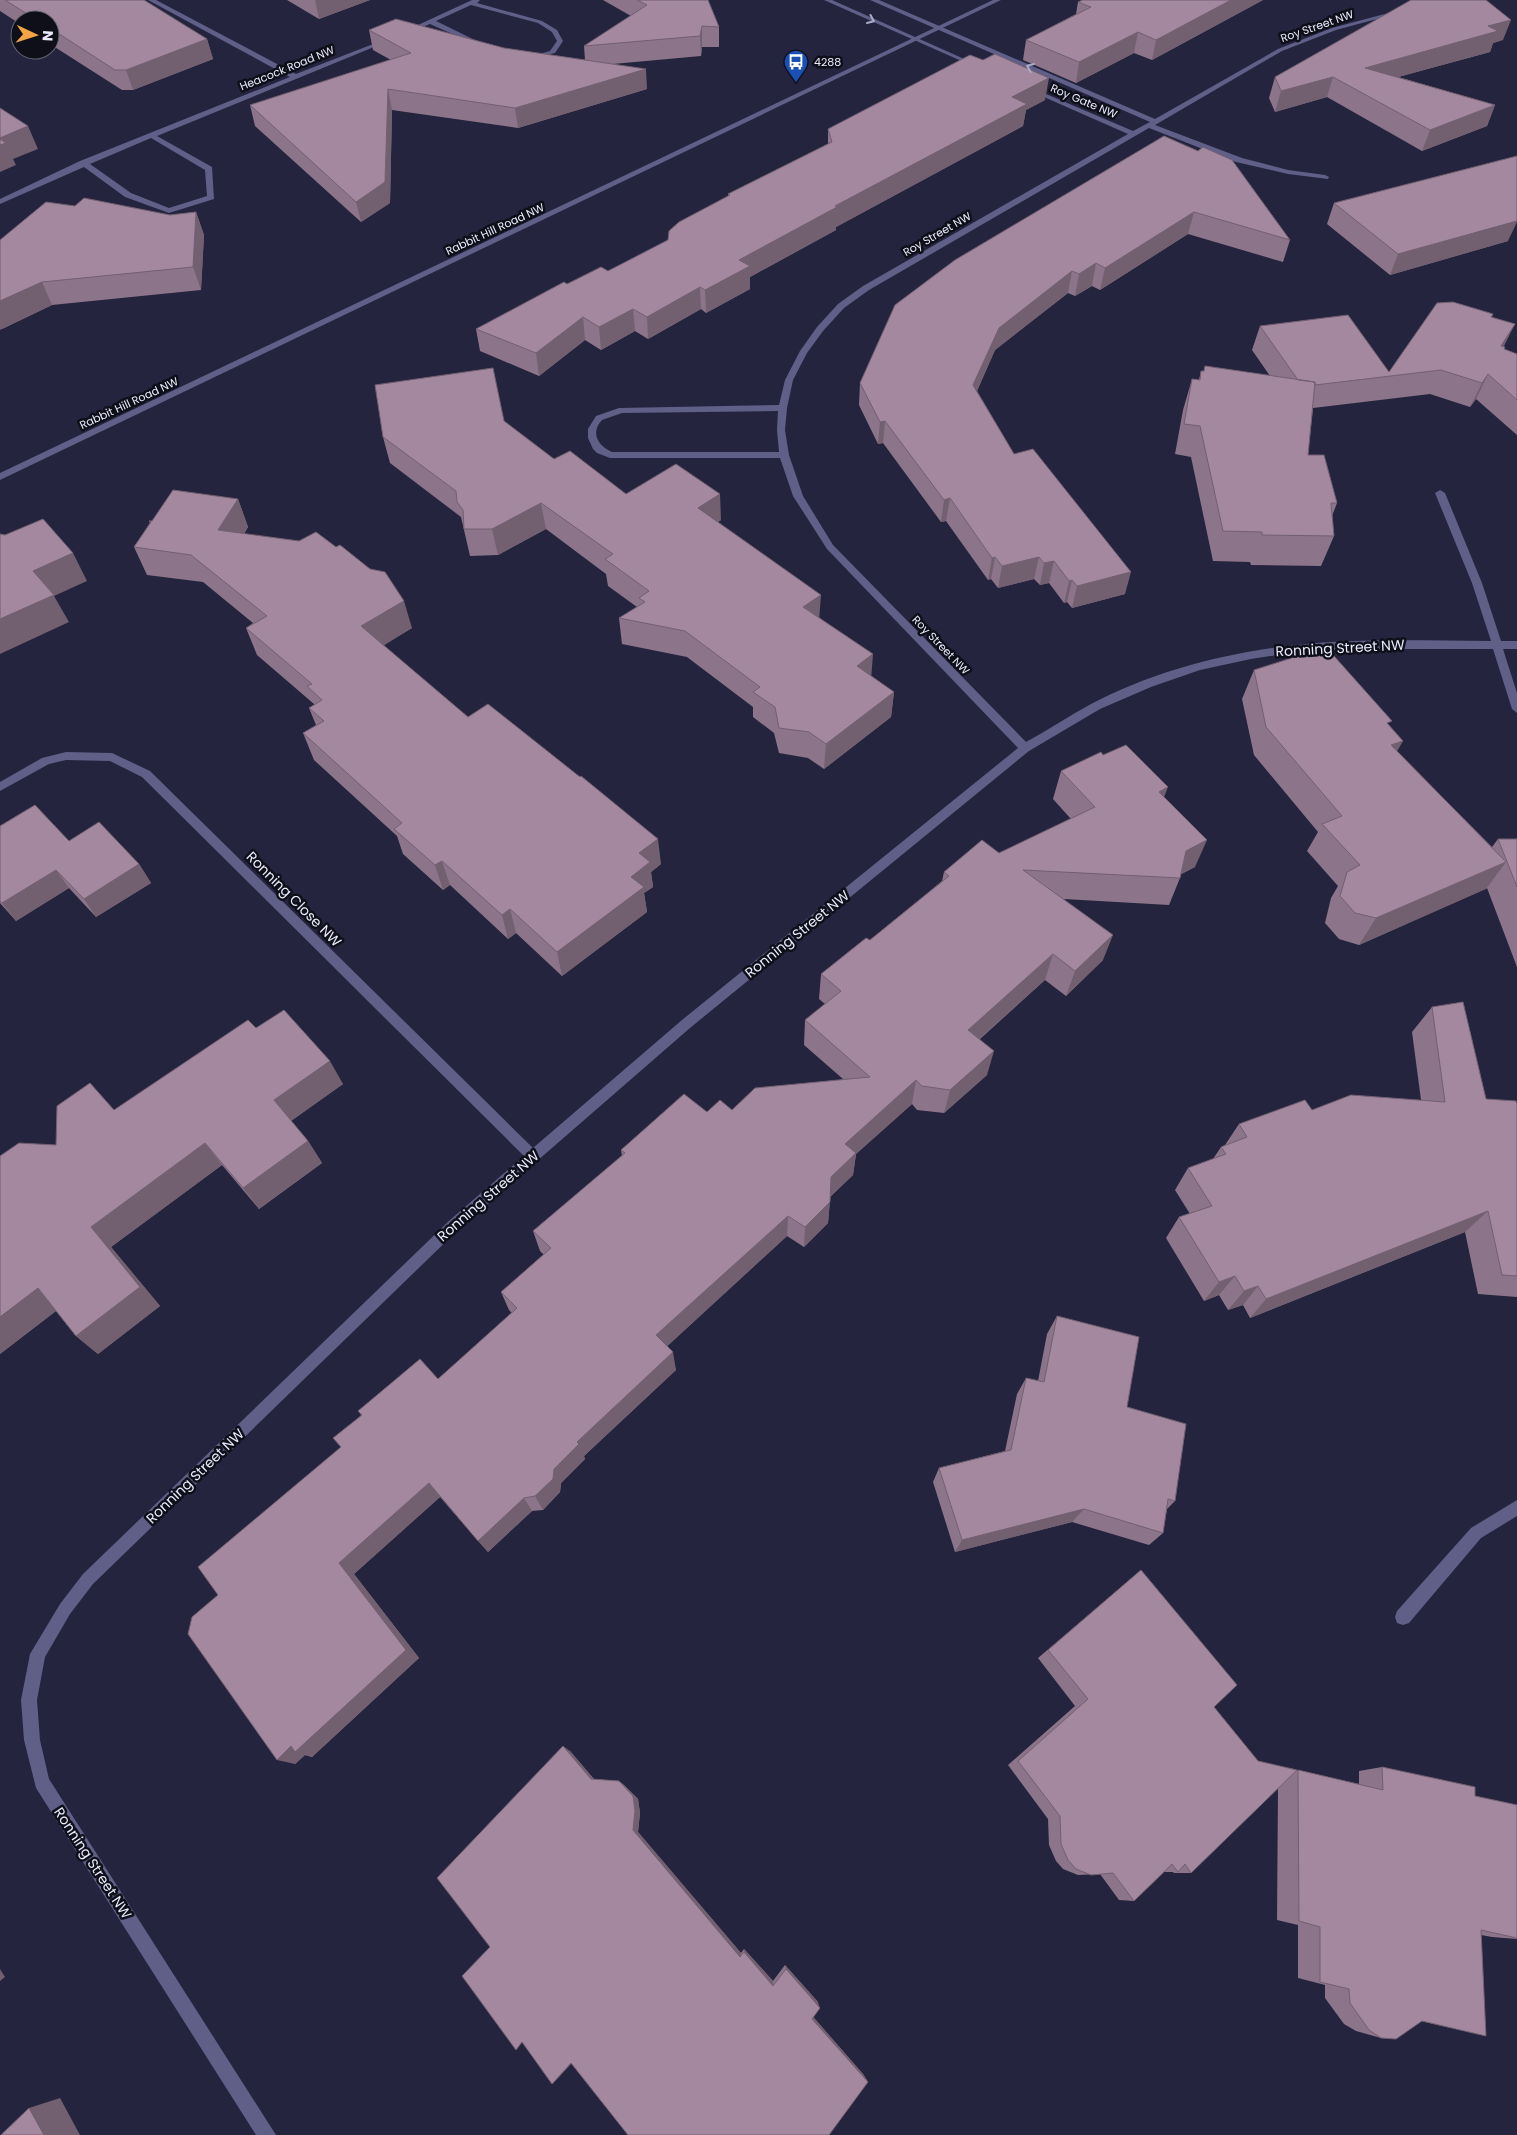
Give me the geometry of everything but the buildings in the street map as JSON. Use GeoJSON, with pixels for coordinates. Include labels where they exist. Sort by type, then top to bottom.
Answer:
{"type":"FeatureCollection","features":[{"type":"Feature","properties":{"kind":"street"},"geometry":{"type":"LineString","coordinates":[[150,0],[296,77]]}},
{"type":"Feature","properties":{"kind":"street"},"geometry":{"type":"LineString","coordinates":[[827,0],[983,69]]}},
{"type":"Feature","properties":{"kind":"street","name":"Roy Gate NW"},"geometry":{"type":"LineString","coordinates":[[873,0],[1152,123]]}},
{"type":"Feature","properties":{"kind":"street","name":"Rabbit Hill Road NW"},"geometry":{"type":"LineString","coordinates":[[0,477],[941,29],[998,0]]}},
{"type":"Feature","properties":{"kind":"street","name":"Heacock Road NW"},"geometry":{"type":"LineString","coordinates":[[0,202],[83,163],[432,22],[474,2],[540,22],[555,31],[560,41],[553,52],[533,58],[518,56]]}},
{"type":"Feature","properties":{"kind":"street","name":"Roy Street NW"},"geometry":{"type":"LineString","coordinates":[[1025,748],[830,548],[798,496],[784,454],[781,430],[783,408],[789,380],[802,353],[841,306],[866,288],[1280,50],[1334,29],[1403,12]]}},
{"type":"Feature","properties":{"kind":"street"},"geometry":{"type":"LineString","coordinates":[[432,22],[487,48]]}},
{"type":"Feature","properties":{"kind":"street","name":"Roy Gate NW"},"geometry":{"type":"LineString","coordinates":[[1018,84],[1133,134]]}},
{"type":"Feature","properties":{"kind":"street"},"geometry":{"type":"LineString","coordinates":[[1152,123],[1239,160],[1288,172],[1324,177]]}},
{"type":"Feature","properties":{"kind":"street"},"geometry":{"type":"LineString","coordinates":[[83,163],[128,195],[169,211],[211,197],[209,169],[150,135]]}},
{"type":"Feature","properties":{"kind":"street"},"geometry":{"type":"LineString","coordinates":[[783,408],[622,410],[598,418],[592,430],[592,440],[599,450],[610,455],[784,454]]}},
{"type":"Feature","properties":{"kind":"street"},"geometry":{"type":"LineString","coordinates":[[1440,493],[1477,583],[1498,644],[1517,709]]}},
{"type":"Feature","properties":{"kind":"street","name":"Ronning Street NW"},"geometry":{"type":"LineString","coordinates":[[267,2135],[42,1782],[32,1740],[29,1700],[38,1654],[65,1609],[88,1579],[455,1224],[686,1024],[1025,748],[1096,706],[1147,684],[1198,668],[1251,655],[1298,648],[1365,644],[1517,645]]}},
{"type":"Feature","properties":{"kind":"street","name":"Ronning Close NW"},"geometry":{"type":"LineString","coordinates":[[0,787],[46,761],[66,756],[112,757],[146,774],[533,1157]]}},
{"type":"Feature","properties":{"kind":"street"},"geometry":{"type":"LineString","coordinates":[[1403,1617],[1476,1533],[1517,1507]]}},
{"type":"Feature","properties":{"kind":"place","name":"4288"},"geometry":{"type":"Point","coordinates":[796,83]}}]}
